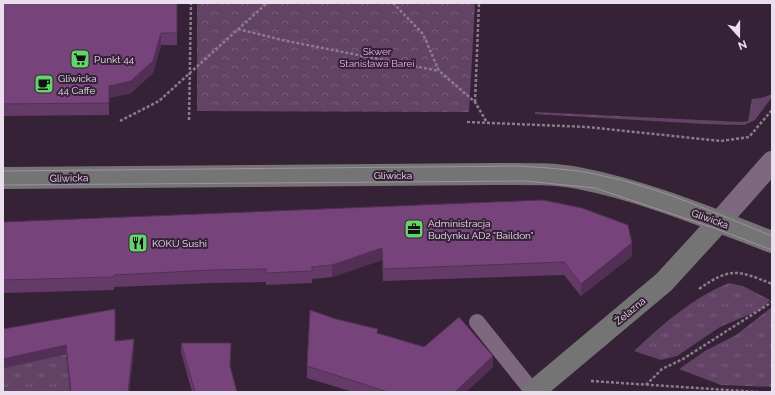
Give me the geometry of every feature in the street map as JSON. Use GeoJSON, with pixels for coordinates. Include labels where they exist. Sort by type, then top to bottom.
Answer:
{"type":"FeatureCollection","features":[{"type":"Feature","properties":{"kind":"street"},"geometry":{"type":"LineString","coordinates":[[719,222],[772,162]]}},
{"type":"Feature","properties":{"kind":"street","name":"Gliwicka"},"geometry":{"type":"LineString","coordinates":[[3,178],[495,174],[550,175],[577,178],[642,195],[772,242]]}},
{"type":"Feature","properties":{"kind":"street","name":"Żelazna"},"geometry":{"type":"LineString","coordinates":[[533,392],[664,282],[719,222]]}},
{"type":"Feature","properties":{"kind":"lane"},"geometry":{"type":"LineString","coordinates":[[477,322],[533,392]]}},
{"type":"Feature","properties":{"kind":"path"},"geometry":{"type":"LineString","coordinates":[[189,120],[191,3]]}},
{"type":"Feature","properties":{"kind":"path"},"geometry":{"type":"LineString","coordinates":[[120,121],[159,101],[189,76],[267,3]]}},
{"type":"Feature","properties":{"kind":"path"},"geometry":{"type":"LineString","coordinates":[[393,3],[423,34],[439,71],[475,102],[487,122]]}},
{"type":"Feature","properties":{"kind":"path"},"geometry":{"type":"LineString","coordinates":[[475,102],[480,3]]}},
{"type":"Feature","properties":{"kind":"path"},"geometry":{"type":"LineString","coordinates":[[238,29],[282,40],[439,71]]}},
{"type":"Feature","properties":{"kind":"path"},"geometry":{"type":"LineString","coordinates":[[467,122],[587,127],[721,141],[750,137],[772,110]]}},
{"type":"Feature","properties":{"kind":"path"},"geometry":{"type":"LineString","coordinates":[[697,290],[714,278],[730,273],[744,273],[772,284]]}},
{"type":"Feature","properties":{"kind":"path"},"geometry":{"type":"LineString","coordinates":[[646,385],[662,369],[683,359],[772,302]]}},
{"type":"Feature","properties":{"kind":"path"},"geometry":{"type":"LineString","coordinates":[[587,381],[758,392]]}},
{"type":"Feature","properties":{"kind":"green space","name":"Skwer Stanisława Barei"},"geometry":{"type":"Polygon","coordinates":[[[197,3],[475,3],[469,112],[197,111],[197,3]]]}},
{"type":"Feature","properties":{"kind":"green space"},"geometry":{"type":"Polygon","coordinates":[[[772,94],[772,97],[755,120],[744,125],[535,114],[535,112],[742,122],[748,121],[752,99],[761,98],[772,94]]]}},
{"type":"Feature","properties":{"kind":"green space"},"geometry":{"type":"Polygon","coordinates":[[[729,283],[743,286],[770,300],[762,309],[720,327],[677,356],[661,360],[634,351],[678,312],[715,289],[729,283]]]}},
{"type":"Feature","properties":{"kind":"green space"},"geometry":{"type":"Polygon","coordinates":[[[772,307],[772,387],[721,385],[679,369],[705,351],[736,335],[772,307]]]}},
{"type":"Feature","properties":{"kind":"green space"},"geometry":{"type":"Polygon","coordinates":[[[66,354],[70,392],[3,392],[3,368],[66,354]]]}},
{"type":"Feature","properties":{"kind":"building","name":"Punkt 44"},"geometry":{"type":"Polygon","coordinates":[[[3,3],[177,3],[177,33],[161,33],[153,61],[131,81],[109,86],[109,103],[3,104],[3,3]]]}},
{"type":"Feature","properties":{"kind":"building"},"geometry":{"type":"Polygon","coordinates":[[[543,200],[582,208],[628,225],[632,243],[581,284],[564,262],[383,269],[382,248],[332,265],[312,267],[312,271],[266,273],[266,269],[212,270],[114,275],[114,277],[3,280],[3,222],[543,200]]]}},
{"type":"Feature","properties":{"kind":"building"},"geometry":{"type":"Polygon","coordinates":[[[115,309],[115,341],[134,339],[128,392],[71,392],[66,345],[3,359],[3,329],[115,309]]]}},
{"type":"Feature","properties":{"kind":"building"},"geometry":{"type":"Polygon","coordinates":[[[310,310],[336,319],[378,329],[377,333],[424,347],[459,317],[493,356],[455,392],[388,392],[307,366],[310,310]]]}},
{"type":"Feature","properties":{"kind":"building"},"geometry":{"type":"Polygon","coordinates":[[[181,343],[231,343],[230,366],[237,392],[195,392],[181,343]]]}},
{"type":"Feature","properties":{"kind":"tram line"},"geometry":{"type":"LineString","coordinates":[[3,171],[520,166],[550,168],[589,173],[643,186],[687,201],[772,236]]}},
{"type":"Feature","properties":{"kind":"tram line"},"geometry":{"type":"LineString","coordinates":[[3,185],[525,181],[595,188],[714,228],[772,250]]}},
{"type":"Feature","properties":{"kind":"place","name":"Punkt 44"},"geometry":{"type":"Point","coordinates":[80,59]}},
{"type":"Feature","properties":{"kind":"place","name":"Gliwicka 44 Caffe"},"geometry":{"type":"Point","coordinates":[44,84]}},
{"type":"Feature","properties":{"kind":"place","name":"Administracja Budynku AD2 \"Baildon\""},"geometry":{"type":"Point","coordinates":[414,229]}},
{"type":"Feature","properties":{"kind":"place","name":"KOKU Sushi"},"geometry":{"type":"Point","coordinates":[138,243]}}]}
